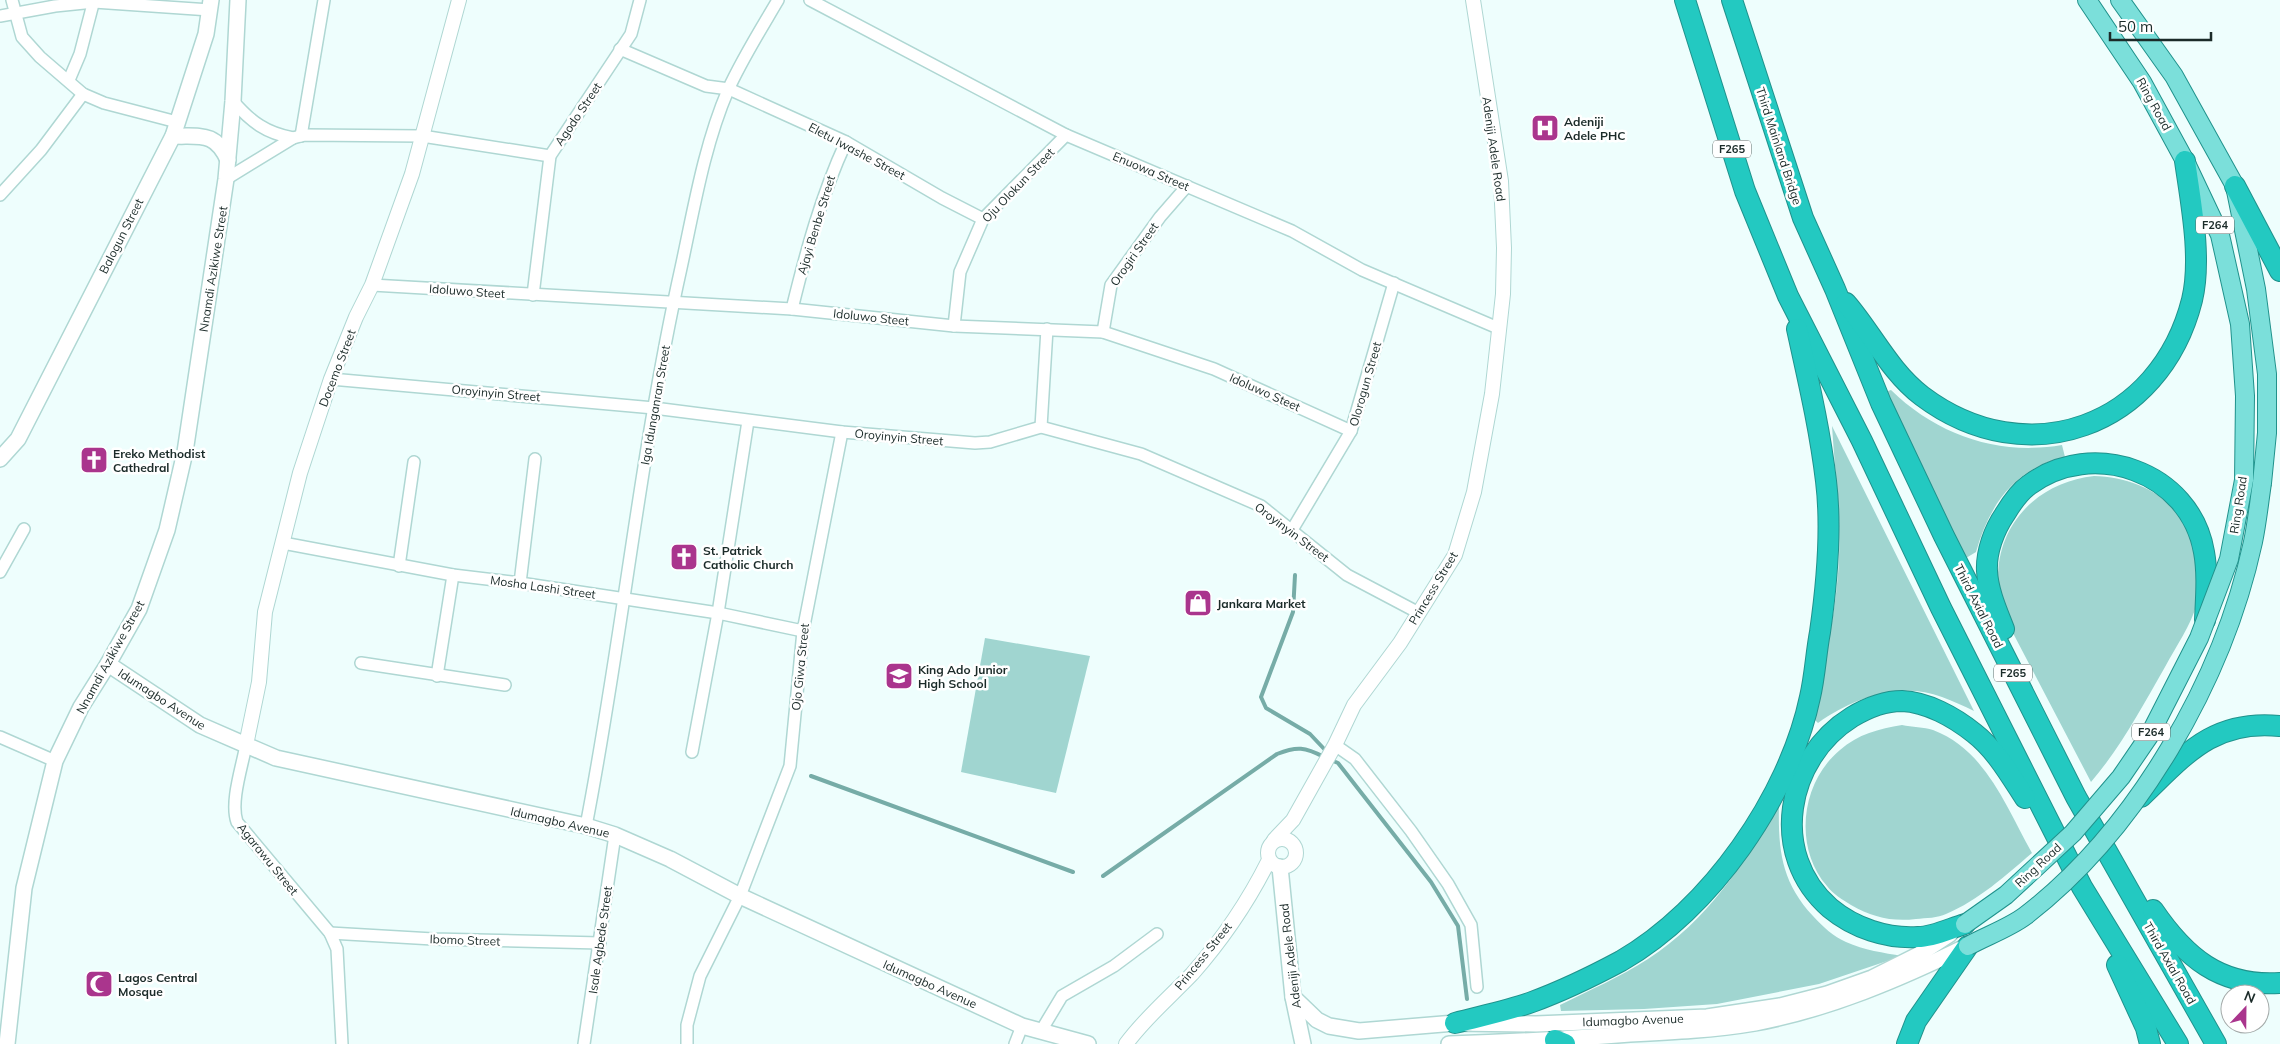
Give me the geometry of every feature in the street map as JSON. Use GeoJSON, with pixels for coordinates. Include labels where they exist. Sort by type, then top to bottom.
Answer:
{"type":"FeatureCollection","features":[{"type":"Feature","properties":{"kind":"highway","name":"F265"},"geometry":{"type":"LineString","coordinates":[[1685,0],[1745,191],[1789,298],[1862,441],[1941,608],[2082,887]]}},
{"type":"Feature","properties":{"kind":"highway","name":"Third Mainland Bridge"},"geometry":{"type":"LineString","coordinates":[[1732,0],[1803,218],[1835,289]]}},
{"type":"Feature","properties":{"kind":"highway"},"geometry":{"type":"LineString","coordinates":[[1835,289],[1865,325],[1893,367],[1921,396],[1948,414],[1972,424],[2009,434],[2063,433],[2116,411],[2156,376],[2179,338],[2193,298],[2196,260],[2185,161]]}},
{"type":"Feature","properties":{"kind":"highway","name":"F264"},"geometry":{"type":"LineString","coordinates":[[2235,186],[2280,271]]}},
{"type":"Feature","properties":{"kind":"highway","name":"Third Axial Road"},"geometry":{"type":"LineString","coordinates":[[1835,289],[1881,403],[1944,536],[2076,797],[2216,1044]]}},
{"type":"Feature","properties":{"kind":"highway"},"geometry":{"type":"LineString","coordinates":[[1455,1023],[1533,1002],[1622,960],[1650,940],[1684,912],[1713,882],[1744,843],[1766,808],[1786,770],[1800,734],[1810,697],[1825,599],[1828,524],[1826,483],[1812,398],[1789,298]]}},
{"type":"Feature","properties":{"kind":"highway"},"geometry":{"type":"LineString","coordinates":[[2206,620],[2207,582],[2204,551],[2188,511],[2171,490],[2156,479],[2122,465],[2087,463],[2048,473],[2027,486],[2002,518],[1992,541],[1987,571],[1994,605],[2076,797],[2167,930],[2193,958],[2227,977],[2265,984],[2280,983]]}},
{"type":"Feature","properties":{"kind":"highway","name":"F264"},"geometry":{"type":"LineString","coordinates":[[1965,924],[1919,937],[1873,932],[1842,917],[1818,897],[1803,872],[1794,846],[1792,818],[1796,792],[1804,768],[1825,738],[1866,708],[1902,701],[1925,706],[1953,718],[1975,733],[1998,757],[2082,887],[2178,1044]]}},
{"type":"Feature","properties":{"kind":"highway"},"geometry":{"type":"LineString","coordinates":[[2136,802],[2187,753],[2215,734],[2236,727],[2256,724],[2280,726]]}},
{"type":"Feature","properties":{"kind":"highway"},"geometry":{"type":"LineString","coordinates":[[2082,887],[2146,1028],[2150,1044]]}},
{"type":"Feature","properties":{"kind":"highway"},"geometry":{"type":"LineString","coordinates":[[1907,1044],[1916,1021],[1968,946]]}},
{"type":"Feature","properties":{"kind":"main road","name":"Nnamdi Azikiwe Street"},"geometry":{"type":"LineString","coordinates":[[7,1044],[5,1008],[24,888],[55,761],[81,707],[139,609],[167,530],[185,452],[226,179],[233,101],[238,0]]}},
{"type":"Feature","properties":{"kind":"main road","name":"Ring Road"},"geometry":{"type":"LineString","coordinates":[[1965,924],[2006,895],[2073,834],[2121,778],[2149,736],[2174,690],[2206,620],[2229,558],[2244,480],[2245,396],[2240,324],[2220,235],[2185,161],[2142,82],[2087,0]]}},
{"type":"Feature","properties":{"kind":"main road","name":"F264"},"geometry":{"type":"LineString","coordinates":[[2120,0],[2174,76],[2235,186]]}},
{"type":"Feature","properties":{"kind":"main road","name":"Balogun Street"},"geometry":{"type":"LineString","coordinates":[[0,459],[18,439],[30,417],[59,355],[175,129],[206,34],[211,5]]}},
{"type":"Feature","properties":{"kind":"main road"},"geometry":{"type":"LineString","coordinates":[[175,129],[209,138],[220,146],[228,160]]}},
{"type":"Feature","properties":{"kind":"main road","name":"Ring Road"},"geometry":{"type":"LineString","coordinates":[[1968,946],[2024,917],[2082,863],[2136,802],[2169,750],[2197,697],[2223,640],[2239,594],[2253,542],[2267,433],[2267,374],[2256,289],[2235,186]]}},
{"type":"Feature","properties":{"kind":"main road","name":"Idumagbo Avenue"},"geometry":{"type":"LineString","coordinates":[[108,664],[200,725],[276,758],[586,826],[615,835],[670,859],[740,896],[1022,1026],[1088,1044]]}},
{"type":"Feature","properties":{"kind":"main road","name":"Adeniji Adele Road"},"geometry":{"type":"LineString","coordinates":[[1275,863],[1293,997],[1303,1044]]}},
{"type":"Feature","properties":{"kind":"main road","name":"Idumagbo Avenue"},"geometry":{"type":"LineString","coordinates":[[1293,997],[1316,1020],[1329,1026],[1359,1031],[1455,1023],[1536,1024],[1707,1017],[1780,1006],[1827,994],[1872,978],[1918,955],[1965,924]]}},
{"type":"Feature","properties":{"kind":"main road","name":"Idumagbo Avenue"},"geometry":{"type":"LineString","coordinates":[[1449,1044],[1560,1042],[1602,1036],[1698,1030],[1755,1022],[1799,1012],[1858,994],[1920,969],[1968,946]]}},
{"type":"Feature","properties":{"kind":"street"},"geometry":{"type":"LineString","coordinates":[[12,0],[22,37],[40,57],[83,94],[175,129]]}},
{"type":"Feature","properties":{"kind":"street"},"geometry":{"type":"LineString","coordinates":[[226,179],[297,137],[324,0]]}},
{"type":"Feature","properties":{"kind":"street","name":"Docemo Street"},"geometry":{"type":"LineString","coordinates":[[246,745],[259,682],[265,612],[300,473],[331,379],[356,317],[372,285],[412,174],[459,0]]}},
{"type":"Feature","properties":{"kind":"street","name":"Agodo Street"},"geometry":{"type":"LineString","coordinates":[[533,295],[550,156],[630,34],[640,0]]}},
{"type":"Feature","properties":{"kind":"street","name":"Iga Idunganran Street"},"geometry":{"type":"LineString","coordinates":[[586,826],[602,744],[623,598],[654,408],[674,302],[711,136],[729,89],[778,0]]}},
{"type":"Feature","properties":{"kind":"street","name":"Enuowa Street"},"geometry":{"type":"LineString","coordinates":[[810,0],[1066,135],[1292,231],[1362,270],[1498,328]]}},
{"type":"Feature","properties":{"kind":"street","name":"Adeniji Adele Road"},"geometry":{"type":"LineString","coordinates":[[1473,0],[1501,181],[1504,257],[1503,294],[1498,328]]}},
{"type":"Feature","properties":{"kind":"street"},"geometry":{"type":"LineString","coordinates":[[69,80],[80,54],[94,1]]}},
{"type":"Feature","properties":{"kind":"street"},"geometry":{"type":"LineString","coordinates":[[0,16],[94,1],[211,5]]}},
{"type":"Feature","properties":{"kind":"street","name":"Eletu Iwashe Street"},"geometry":{"type":"LineString","coordinates":[[620,49],[706,86],[729,89],[846,142],[942,198],[983,219]]}},
{"type":"Feature","properties":{"kind":"street"},"geometry":{"type":"LineString","coordinates":[[0,195],[41,150],[83,94]]}},
{"type":"Feature","properties":{"kind":"street"},"geometry":{"type":"LineString","coordinates":[[233,101],[247,118],[263,129],[297,137],[422,136],[550,156]]}},
{"type":"Feature","properties":{"kind":"street","name":"Oju Olokun Street"},"geometry":{"type":"LineString","coordinates":[[954,326],[960,272],[983,219],[1066,135]]}},
{"type":"Feature","properties":{"kind":"street","name":"Ajayi Benbe Street"},"geometry":{"type":"LineString","coordinates":[[792,309],[813,226],[829,178],[846,142]]}},
{"type":"Feature","properties":{"kind":"street","name":"Orogiri Street"},"geometry":{"type":"LineString","coordinates":[[1103,332],[1110,285],[1160,217],[1186,186]]}},
{"type":"Feature","properties":{"kind":"street","name":"Olorogun Street"},"geometry":{"type":"LineString","coordinates":[[1292,530],[1351,431],[1394,284]]}},
{"type":"Feature","properties":{"kind":"street","name":"Idoluwo Steet"},"geometry":{"type":"LineString","coordinates":[[372,285],[792,309],[954,326],[1103,332],[1214,369],[1351,431]]}},
{"type":"Feature","properties":{"kind":"street","name":"Princess Street"},"geometry":{"type":"LineString","coordinates":[[1274,840],[1293,820],[1335,745],[1354,705],[1419,613],[1455,555],[1474,492],[1492,394],[1498,328]]}},
{"type":"Feature","properties":{"kind":"street"},"geometry":{"type":"LineString","coordinates":[[1040,427],[1047,329]]}},
{"type":"Feature","properties":{"kind":"street","name":"Oroyinyin Street"},"geometry":{"type":"LineString","coordinates":[[331,379],[654,408],[842,432],[975,443],[990,442],[1040,427],[1141,454],[1261,506],[1347,575],[1419,613]]}},
{"type":"Feature","properties":{"kind":"street"},"geometry":{"type":"LineString","coordinates":[[692,752],[718,613],[748,421]]}},
{"type":"Feature","properties":{"kind":"street","name":"Ojo Giwa Street"},"geometry":{"type":"LineString","coordinates":[[687,1044],[687,1025],[700,976],[740,896],[790,766],[803,631],[842,432]]}},
{"type":"Feature","properties":{"kind":"street"},"geometry":{"type":"LineString","coordinates":[[520,583],[535,459]]}},
{"type":"Feature","properties":{"kind":"street"},"geometry":{"type":"LineString","coordinates":[[399,566],[414,462]]}},
{"type":"Feature","properties":{"kind":"street"},"geometry":{"type":"LineString","coordinates":[[0,572],[24,529]]}},
{"type":"Feature","properties":{"kind":"street","name":"Mosha Lashi Street"},"geometry":{"type":"LineString","coordinates":[[283,543],[453,575],[520,583],[718,613],[803,631]]}},
{"type":"Feature","properties":{"kind":"street"},"geometry":{"type":"LineString","coordinates":[[437,676],[453,575]]}},
{"type":"Feature","properties":{"kind":"street"},"geometry":{"type":"LineString","coordinates":[[361,664],[505,685]]}},
{"type":"Feature","properties":{"kind":"street"},"geometry":{"type":"LineString","coordinates":[[0,737],[55,761]]}},
{"type":"Feature","properties":{"kind":"street","name":"Agarawu Street"},"geometry":{"type":"LineString","coordinates":[[246,745],[234,806],[237,822],[330,933]]}},
{"type":"Feature","properties":{"kind":"street"},"geometry":{"type":"LineString","coordinates":[[1335,745],[1355,760],[1411,831],[1448,884],[1471,925],[1477,987]]}},
{"type":"Feature","properties":{"kind":"street"},"geometry":{"type":"LineString","coordinates":[[1293,820],[1295,857],[1292,863],[1275,863],[1267,852],[1274,840],[1281,838],[1289,840],[1294,845]]}},
{"type":"Feature","properties":{"kind":"street","name":"Isale Agbede Street"},"geometry":{"type":"LineString","coordinates":[[584,1044],[615,835]]}},
{"type":"Feature","properties":{"kind":"street","name":"Princess Street"},"geometry":{"type":"LineString","coordinates":[[1126,1044],[1192,973],[1218,941],[1255,887],[1275,863]]}},
{"type":"Feature","properties":{"kind":"street"},"geometry":{"type":"LineString","coordinates":[[330,933],[337,949],[342,1044]]}},
{"type":"Feature","properties":{"kind":"street","name":"Ibomo Street"},"geometry":{"type":"LineString","coordinates":[[330,933],[433,939],[600,943]]}},
{"type":"Feature","properties":{"kind":"street"},"geometry":{"type":"LineString","coordinates":[[1041,1031],[1062,996],[1114,966],[1157,934]]}},
{"type":"Feature","properties":{"kind":"street"},"geometry":{"type":"LineString","coordinates":[[1015,1044],[1022,1026]]}},
{"type":"Feature","properties":{"kind":"shaded area"},"geometry":{"type":"Polygon","coordinates":[[[1891,390],[1909,406],[1948,430],[1992,444],[2038,448],[2062,445],[2065,457],[2047,462],[2032,470],[2007,491],[1988,519],[1976,552],[1966,558],[1885,392],[1891,390]]]}},
{"type":"Feature","properties":{"kind":"shaded area"},"geometry":{"type":"Polygon","coordinates":[[[1832,426],[1974,711],[1926,692],[1910,691],[1877,695],[1862,700],[1846,706],[1818,723],[1812,717],[1831,628],[1838,574],[1839,519],[1832,426]]]}},
{"type":"Feature","properties":{"kind":"shaded area"},"geometry":{"type":"Polygon","coordinates":[[[2094,476],[2110,477],[2141,486],[2168,502],[2179,514],[2195,545],[2198,595],[2197,603],[2187,628],[2148,697],[2122,741],[2091,782],[2014,635],[2006,615],[1998,580],[2000,559],[2005,541],[2013,524],[2025,509],[2039,497],[2056,487],[2074,480],[2094,476]]]}},
{"type":"Feature","properties":{"kind":"shaded area"},"geometry":{"type":"Polygon","coordinates":[[[985,638],[1090,656],[1056,793],[961,772],[985,638]]]}},
{"type":"Feature","properties":{"kind":"shaded area"},"geometry":{"type":"Polygon","coordinates":[[[1902,725],[1933,730],[1951,739],[1967,751],[1993,782],[2032,853],[2002,879],[1970,902],[1936,917],[1907,920],[1882,918],[1867,913],[1845,901],[1829,889],[1816,870],[1809,853],[1806,834],[1806,815],[1810,797],[1817,779],[1827,763],[1847,744],[1861,736],[1877,730],[1902,725]]]}},
{"type":"Feature","properties":{"kind":"shaded area"},"geometry":{"type":"Polygon","coordinates":[[[1779,803],[1779,836],[1784,864],[1794,890],[1802,903],[1820,924],[1842,940],[1867,949],[1902,956],[1819,984],[1717,1004],[1644,1009],[1561,1011],[1560,1005],[1637,966],[1669,944],[1689,927],[1707,909],[1738,869],[1779,803]]]}},
{"type":"Feature","properties":{"kind":"waterway"},"geometry":{"type":"LineString","coordinates":[[1295,575],[1293,612],[1261,697],[1266,708],[1310,734],[1327,752]]}},
{"type":"Feature","properties":{"kind":"waterway"},"geometry":{"type":"LineString","coordinates":[[1103,876],[1277,754],[1301,749],[1324,757]]}},
{"type":"Feature","properties":{"kind":"waterway"},"geometry":{"type":"LineString","coordinates":[[1331,760],[1338,763],[1431,882],[1458,926],[1467,999]]}},
{"type":"Feature","properties":{"kind":"waterway"},"geometry":{"type":"LineString","coordinates":[[811,776],[1073,872]]}},
{"type":"Feature","properties":{"kind":"place","name":"Adeniji Adele PHC"},"geometry":{"type":"Point","coordinates":[1545,128]}},
{"type":"Feature","properties":{"kind":"place","name":"Ereko Methodist Cathedral"},"geometry":{"type":"Point","coordinates":[94,460]}},
{"type":"Feature","properties":{"kind":"place","name":"St. Patrick Catholic Church"},"geometry":{"type":"Point","coordinates":[684,557]}},
{"type":"Feature","properties":{"kind":"place","name":"Jankara Market"},"geometry":{"type":"Point","coordinates":[1198,603]}},
{"type":"Feature","properties":{"kind":"place","name":"King Ado Junior High School"},"geometry":{"type":"Point","coordinates":[899,676]}},
{"type":"Feature","properties":{"kind":"place","name":"Lagos Central Mosque"},"geometry":{"type":"Point","coordinates":[99,984]}}]}
